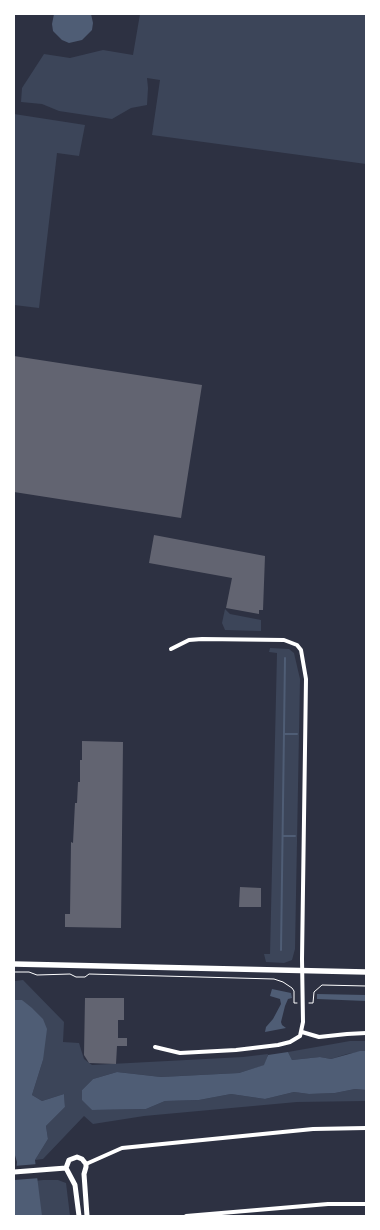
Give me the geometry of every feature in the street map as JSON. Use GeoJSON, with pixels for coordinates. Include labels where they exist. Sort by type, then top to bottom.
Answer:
{"type":"FeatureCollection","features":[{"type":"Feature","properties":{"kind":"main road"},"geometry":{"type":"LineString","coordinates":[[14,964],[366,972]]}},
{"type":"Feature","properties":{"kind":"street"},"geometry":{"type":"LineString","coordinates":[[155,1047],[180,1053],[260,1048],[290,1042],[300,1036],[302,1032],[306,679],[301,650],[297,645],[284,640],[202,639],[184,642],[172,649]]}},
{"type":"Feature","properties":{"kind":"street"},"geometry":{"type":"LineString","coordinates":[[302,1032],[324,1037],[366,1033]]}},
{"type":"Feature","properties":{"kind":"street"},"geometry":{"type":"LineString","coordinates":[[86,1164],[122,1148],[312,1129],[366,1128]]}},
{"type":"Feature","properties":{"kind":"street"},"geometry":{"type":"LineString","coordinates":[[66,1168],[69,1160],[74,1157],[82,1159],[86,1164],[84,1174],[87,1216]]}},
{"type":"Feature","properties":{"kind":"street"},"geometry":{"type":"LineString","coordinates":[[14,1172],[66,1168]]}},
{"type":"Feature","properties":{"kind":"street"},"geometry":{"type":"LineString","coordinates":[[66,1168],[77,1192],[79,1216]]}},
{"type":"Feature","properties":{"kind":"street"},"geometry":{"type":"LineString","coordinates":[[71,1176],[78,1177],[84,1174]]}},
{"type":"Feature","properties":{"kind":"street"},"geometry":{"type":"LineString","coordinates":[[186,1216],[328,1204],[366,1204]]}},
{"type":"Feature","properties":{"kind":"path"},"geometry":{"type":"LineString","coordinates":[[14,972],[29,972],[37,975],[70,974],[76,977],[85,977],[89,974],[274,979],[292,988],[294,991],[294,1002],[297,1002]]}},
{"type":"Feature","properties":{"kind":"path"},"geometry":{"type":"LineString","coordinates":[[310,1003],[313,1003],[314,992],[322,985],[366,986]]}},
{"type":"Feature","properties":{"kind":"shaded area"},"geometry":{"type":"Polygon","coordinates":[[[54,14],[91,14],[92,30],[82,40],[69,43],[62,40],[53,31],[54,14]]]}},
{"type":"Feature","properties":{"kind":"shaded area"},"geometry":{"type":"Polygon","coordinates":[[[140,14],[366,14],[366,164],[152,135],[160,80],[147,78],[147,105],[131,108],[112,119],[59,111],[42,104],[21,102],[22,88],[44,54],[70,58],[103,50],[133,55],[140,14]]]}},
{"type":"Feature","properties":{"kind":"shaded area"},"geometry":{"type":"Polygon","coordinates":[[[14,114],[85,125],[79,156],[57,153],[39,308],[14,305],[14,114]]]}},
{"type":"Feature","properties":{"kind":"shaded area"},"geometry":{"type":"Polygon","coordinates":[[[225,609],[230,614],[261,620],[261,631],[225,630],[222,623],[225,609]]]}},
{"type":"Feature","properties":{"kind":"shaded area"},"geometry":{"type":"Polygon","coordinates":[[[270,648],[289,649],[294,653],[300,679],[295,949],[292,960],[284,963],[266,962],[264,954],[270,954],[277,653],[269,652],[270,648]]]}},
{"type":"Feature","properties":{"kind":"shaded area"},"geometry":{"type":"Polygon","coordinates":[[[23,980],[64,1022],[63,1042],[79,1043],[84,1059],[92,1065],[268,1054],[265,1065],[239,1073],[161,1077],[117,1072],[93,1079],[82,1090],[82,1099],[92,1110],[146,1109],[165,1101],[199,1100],[231,1094],[265,1099],[294,1092],[309,1094],[335,1093],[355,1089],[366,1090],[366,1101],[297,1102],[144,1116],[93,1124],[84,1116],[43,1159],[35,1160],[48,1139],[46,1126],[65,1107],[64,1094],[42,1101],[32,1095],[43,1060],[22,1000],[14,1000],[15,981],[23,980]]]}},
{"type":"Feature","properties":{"kind":"shaded area"},"geometry":{"type":"Polygon","coordinates":[[[272,989],[291,993],[292,998],[288,999],[281,1022],[286,1028],[265,1032],[266,1027],[281,1004],[280,999],[270,996],[272,989]]]}},
{"type":"Feature","properties":{"kind":"shaded area"},"geometry":{"type":"Polygon","coordinates":[[[317,994],[366,995],[366,1001],[317,999],[317,994]]]}},
{"type":"Feature","properties":{"kind":"shaded area"},"geometry":{"type":"Polygon","coordinates":[[[14,1000],[22,1000],[32,1008],[43,1019],[47,1029],[43,1060],[32,1095],[42,1101],[64,1094],[65,1107],[46,1126],[48,1139],[35,1160],[42,1216],[14,1216],[17,1162],[14,1152],[14,1000]]]}},
{"type":"Feature","properties":{"kind":"shaded area"},"geometry":{"type":"Polygon","coordinates":[[[350,1041],[366,1041],[366,1051],[331,1059],[320,1057],[292,1060],[288,1052],[350,1041]]]}},
{"type":"Feature","properties":{"kind":"shaded area"},"geometry":{"type":"Polygon","coordinates":[[[366,1051],[366,1090],[355,1089],[335,1093],[309,1094],[294,1092],[265,1099],[231,1094],[199,1100],[165,1101],[146,1109],[92,1110],[82,1100],[82,1090],[93,1079],[117,1072],[161,1077],[239,1073],[264,1065],[268,1055],[288,1052],[292,1060],[320,1057],[331,1059],[366,1051]]]}},
{"type":"Feature","properties":{"kind":"shaded area"},"geometry":{"type":"Polygon","coordinates":[[[58,1180],[66,1183],[70,1216],[14,1216],[14,1181],[15,1183],[58,1180]]]}},
{"type":"Feature","properties":{"kind":"pier"},"geometry":{"type":"Polygon","coordinates":[[[38,1164],[40,1178],[14,1180],[14,1166],[38,1164]]]}},
{"type":"Feature","properties":{"kind":"building"},"geometry":{"type":"Polygon","coordinates":[[[14,356],[202,385],[181,518],[14,492],[14,356]]]}},
{"type":"Feature","properties":{"kind":"building"},"geometry":{"type":"Polygon","coordinates":[[[154,535],[265,556],[263,610],[259,610],[259,614],[226,608],[232,578],[149,563],[154,535]]]}},
{"type":"Feature","properties":{"kind":"building"},"geometry":{"type":"Polygon","coordinates":[[[82,741],[123,742],[121,928],[65,927],[65,914],[70,914],[71,842],[73,843],[75,803],[77,803],[78,782],[80,782],[82,741]]]}},
{"type":"Feature","properties":{"kind":"building"},"geometry":{"type":"Polygon","coordinates":[[[240,887],[261,888],[261,907],[239,907],[240,887]]]}},
{"type":"Feature","properties":{"kind":"building"},"geometry":{"type":"Polygon","coordinates":[[[85,998],[124,998],[124,1020],[118,1020],[118,1038],[127,1038],[127,1046],[117,1046],[116,1064],[89,1063],[84,1055],[85,998]]]}},
{"type":"Feature","properties":{"kind":"waterway"},"geometry":{"type":"LineString","coordinates":[[281,950],[285,658]]}},
{"type":"Feature","properties":{"kind":"waterway"},"geometry":{"type":"LineString","coordinates":[[285,734],[297,734]]}},
{"type":"Feature","properties":{"kind":"waterway"},"geometry":{"type":"LineString","coordinates":[[283,836],[295,836]]}}]}
